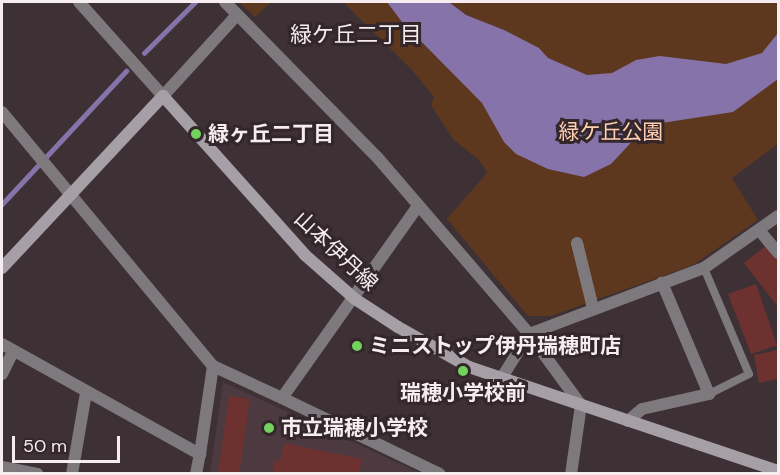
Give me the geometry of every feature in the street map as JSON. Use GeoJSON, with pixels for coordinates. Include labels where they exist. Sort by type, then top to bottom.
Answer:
{"type":"FeatureCollection","features":[{"type":"Feature","properties":{"kind":"main road"},"geometry":{"type":"LineString","coordinates":[[2,268],[163,96]]}},
{"type":"Feature","properties":{"kind":"main road","name":"山本伊丹線"},"geometry":{"type":"LineString","coordinates":[[163,96],[305,255],[355,299],[469,367],[778,471]]}},
{"type":"Feature","properties":{"kind":"street"},"geometry":{"type":"LineString","coordinates":[[79,2],[163,96],[237,15]]}},
{"type":"Feature","properties":{"kind":"street"},"geometry":{"type":"LineString","coordinates":[[225,2],[377,157],[530,334],[581,405],[571,474]]}},
{"type":"Feature","properties":{"kind":"street"},"geometry":{"type":"LineString","coordinates":[[2,115],[213,366],[440,474]]}},
{"type":"Feature","properties":{"kind":"street"},"geometry":{"type":"LineString","coordinates":[[282,398],[355,299],[418,206]]}},
{"type":"Feature","properties":{"kind":"street"},"geometry":{"type":"LineString","coordinates":[[501,379],[530,334],[593,308],[704,268],[778,216]]}},
{"type":"Feature","properties":{"kind":"street"},"geometry":{"type":"LineString","coordinates":[[759,230],[778,253]]}},
{"type":"Feature","properties":{"kind":"street"},"geometry":{"type":"LineString","coordinates":[[577,243],[593,308]]}},
{"type":"Feature","properties":{"kind":"street"},"geometry":{"type":"LineString","coordinates":[[628,421],[642,409],[709,394],[662,283]]}},
{"type":"Feature","properties":{"kind":"street"},"geometry":{"type":"LineString","coordinates":[[2,344],[86,393],[200,454]]}},
{"type":"Feature","properties":{"kind":"street"},"geometry":{"type":"LineString","coordinates":[[2,374],[13,351]]}},
{"type":"Feature","properties":{"kind":"street"},"geometry":{"type":"LineString","coordinates":[[196,474],[213,366]]}},
{"type":"Feature","properties":{"kind":"street"},"geometry":{"type":"LineString","coordinates":[[72,474],[86,393]]}},
{"type":"Feature","properties":{"kind":"street"},"geometry":{"type":"LineString","coordinates":[[2,467],[38,474]]}},
{"type":"Feature","properties":{"kind":"lane"},"geometry":{"type":"LineString","coordinates":[[704,268],[749,374],[709,394]]}},
{"type":"Feature","properties":{"kind":"shaded area"},"geometry":{"type":"Polygon","coordinates":[[[387,2],[449,2],[466,15],[504,30],[539,48],[548,58],[587,75],[612,73],[636,60],[660,56],[726,64],[762,53],[778,33],[778,79],[733,112],[655,124],[640,133],[611,164],[584,177],[548,169],[516,154],[504,142],[482,103],[402,22],[387,2]]]}},
{"type":"Feature","properties":{"kind":"shaded area","name":"市立瑞穂小学校"},"geometry":{"type":"Polygon","coordinates":[[[223,382],[420,473],[210,474],[223,382]]]}},
{"type":"Feature","properties":{"kind":"green space"},"geometry":{"type":"Polygon","coordinates":[[[239,2],[271,2],[255,17],[239,2]]]}},
{"type":"Feature","properties":{"kind":"green space","name":"緑ケ丘公園"},"geometry":{"type":"Polygon","coordinates":[[[343,2],[778,2],[778,144],[732,178],[758,220],[693,265],[551,316],[528,316],[447,219],[487,173],[479,160],[453,139],[431,105],[434,97],[412,70],[343,2]]]}},
{"type":"Feature","properties":{"kind":"building"},"geometry":{"type":"Polygon","coordinates":[[[767,245],[778,259],[778,307],[744,263],[767,245]]]}},
{"type":"Feature","properties":{"kind":"building"},"geometry":{"type":"Polygon","coordinates":[[[756,284],[778,348],[775,346],[751,354],[728,294],[756,284]]]}},
{"type":"Feature","properties":{"kind":"building"},"geometry":{"type":"Polygon","coordinates":[[[778,350],[778,379],[759,383],[754,355],[778,350]]]}},
{"type":"Feature","properties":{"kind":"building"},"geometry":{"type":"Polygon","coordinates":[[[229,396],[250,399],[239,474],[218,474],[229,396]]]}},
{"type":"Feature","properties":{"kind":"building"},"geometry":{"type":"Polygon","coordinates":[[[284,443],[362,459],[359,474],[276,474],[272,471],[275,460],[280,462],[284,443]]]}},
{"type":"Feature","properties":{"kind":"waterway"},"geometry":{"type":"LineString","coordinates":[[144,53],[195,2]]}},
{"type":"Feature","properties":{"kind":"waterway"},"geometry":{"type":"LineString","coordinates":[[2,204],[126,71]]}},
{"type":"Feature","properties":{"kind":"place","name":"緑ヶ丘二丁目"},"geometry":{"type":"Point","coordinates":[196,134]}},
{"type":"Feature","properties":{"kind":"place","name":"ミニストップ伊丹瑞穂町店"},"geometry":{"type":"Point","coordinates":[357,346]}},
{"type":"Feature","properties":{"kind":"place","name":"瑞穂小学校前"},"geometry":{"type":"Point","coordinates":[463,371]}},
{"type":"Feature","properties":{"kind":"place","name":"市立瑞穂小学校"},"geometry":{"type":"Point","coordinates":[269,428]}},
{"type":"Feature","properties":{"kind":"district","name":"緑ケ丘二丁目"},"geometry":{"type":"Point","coordinates":[356,35]}}]}
